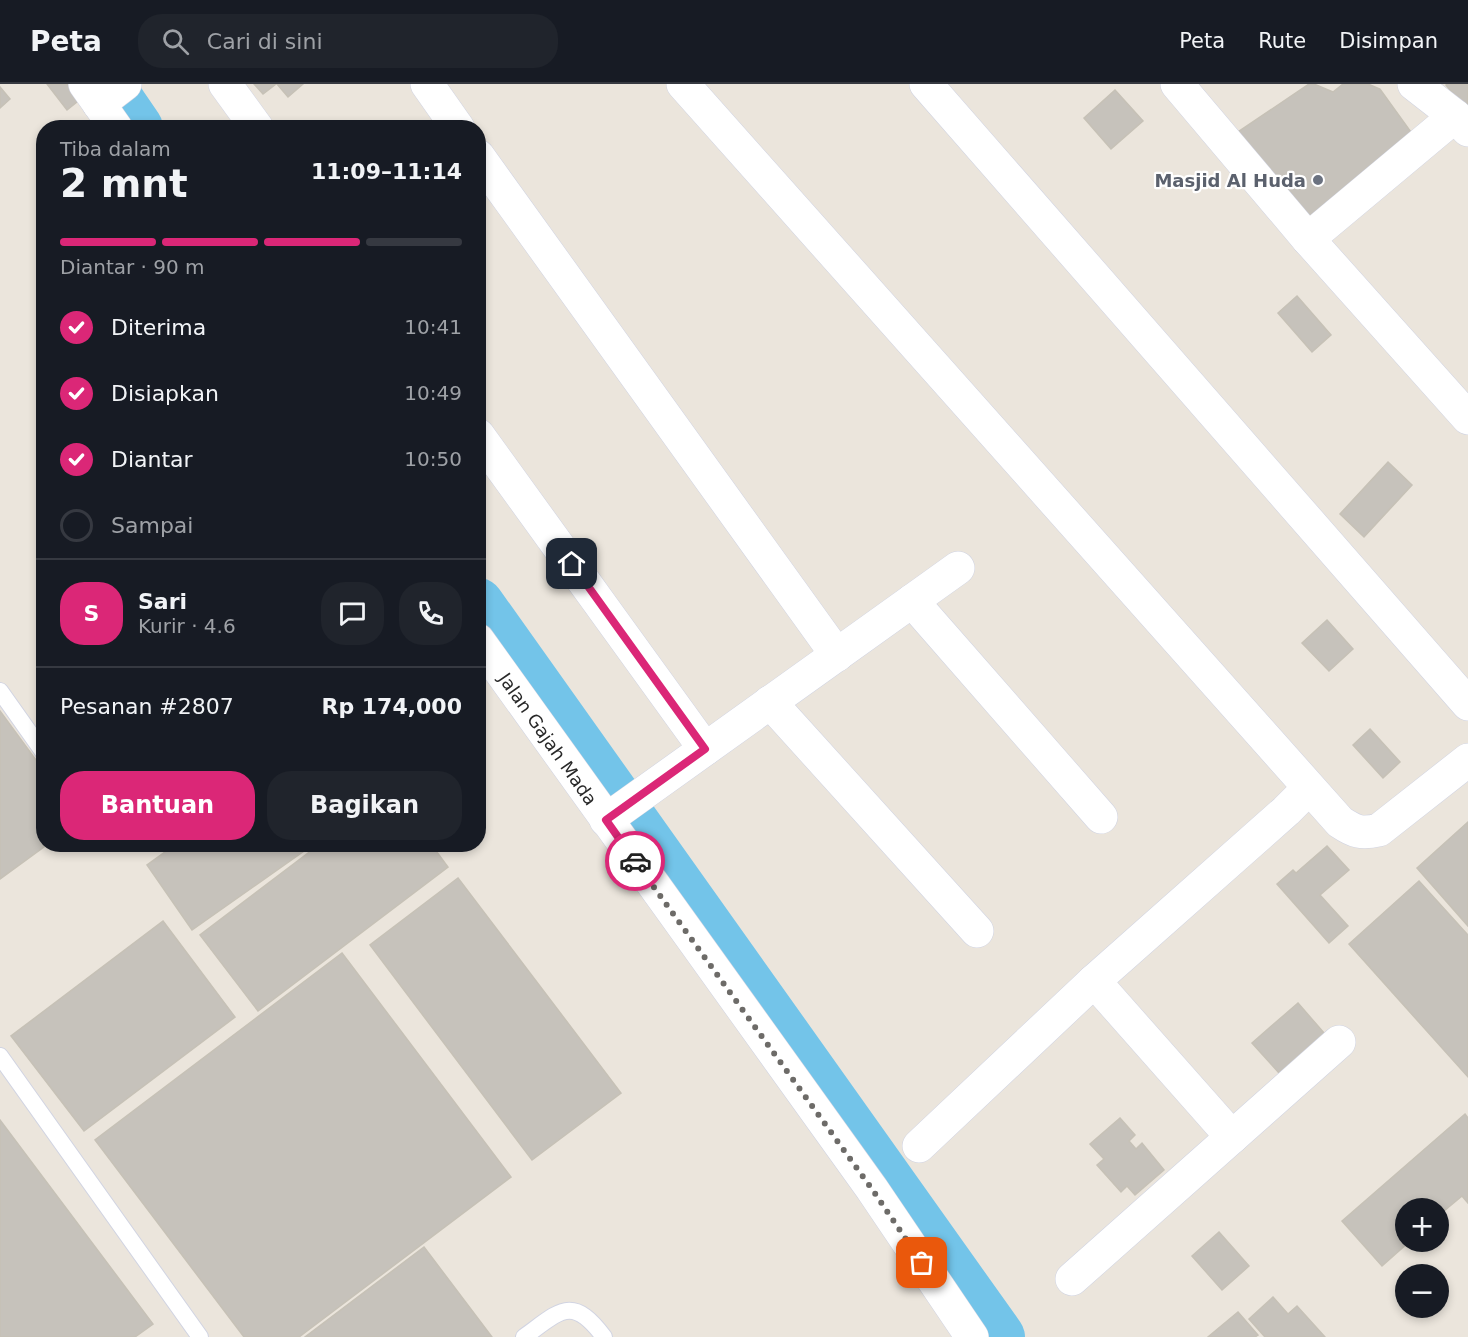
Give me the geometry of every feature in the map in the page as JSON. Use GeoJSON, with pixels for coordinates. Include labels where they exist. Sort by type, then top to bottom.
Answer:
{"type":"FeatureCollection","features":[{"type":"Feature","properties":{"kind":"street"},"geometry":{"type":"LineString","coordinates":[[225,84],[250,120]]}},
{"type":"Feature","properties":{"kind":"street"},"geometry":{"type":"LineString","coordinates":[[427,84],[452,120]]}},
{"type":"Feature","properties":{"kind":"street"},"geometry":{"type":"LineString","coordinates":[[683,84],[1340,822],[1351,830],[1364,834],[1379,830],[1468,760]]}},
{"type":"Feature","properties":{"kind":"street"},"geometry":{"type":"LineString","coordinates":[[926,84],[1468,704]]}},
{"type":"Feature","properties":{"kind":"street"},"geometry":{"type":"LineString","coordinates":[[1177,84],[1308,239],[1468,418]]}},
{"type":"Feature","properties":{"kind":"street"},"geometry":{"type":"LineString","coordinates":[[1308,239],[1461,123],[1414,84]]}},
{"type":"Feature","properties":{"kind":"street"},"geometry":{"type":"LineString","coordinates":[[486,167],[837,655]]}},
{"type":"Feature","properties":{"kind":"street"},"geometry":{"type":"LineString","coordinates":[[486,446],[705,749]]}},
{"type":"Feature","properties":{"kind":"street"},"geometry":{"type":"LineString","coordinates":[[612,815],[958,568]]}},
{"type":"Feature","properties":{"kind":"street"},"geometry":{"type":"LineString","coordinates":[[912,601],[1101,817]]}},
{"type":"Feature","properties":{"kind":"street","name":"Jalan Gajah Mada"},"geometry":{"type":"LineString","coordinates":[[486,650],[612,815],[972,1337]]}},
{"type":"Feature","properties":{"kind":"street"},"geometry":{"type":"LineString","coordinates":[[770,702],[976,931]]}},
{"type":"Feature","properties":{"kind":"street"},"geometry":{"type":"LineString","coordinates":[[919,1146],[1094,981],[1309,788]]}},
{"type":"Feature","properties":{"kind":"street"},"geometry":{"type":"LineString","coordinates":[[1094,981],[1232,1137]]}},
{"type":"Feature","properties":{"kind":"street"},"geometry":{"type":"LineString","coordinates":[[1072,1279],[1339,1042]]}},
{"type":"Feature","properties":{"kind":"lane"},"geometry":{"type":"LineString","coordinates":[[0,691],[36,742]]}},
{"type":"Feature","properties":{"kind":"lane"},"geometry":{"type":"LineString","coordinates":[[0,1056],[200,1337]]}},
{"type":"Feature","properties":{"kind":"lane"},"geometry":{"type":"LineString","coordinates":[[524,1337],[555,1315],[568,1310],[581,1312],[592,1321],[604,1337]]}},
{"type":"Feature","properties":{"kind":"building"},"geometry":{"type":"Polygon","coordinates":[[[47,84],[71,84],[82,98],[67,110],[47,84]]]}},
{"type":"Feature","properties":{"kind":"building"},"geometry":{"type":"Polygon","coordinates":[[[254,84],[276,84],[263,94],[254,84]]]}},
{"type":"Feature","properties":{"kind":"building"},"geometry":{"type":"Polygon","coordinates":[[[277,84],[303,84],[288,97],[277,84]]]}},
{"type":"Feature","properties":{"kind":"building","name":"Masjid Al Huda"},"geometry":{"type":"Polygon","coordinates":[[[1309,84],[1333,92],[1343,84],[1368,84],[1380,89],[1416,139],[1309,221],[1232,136],[1309,84]]]}},
{"type":"Feature","properties":{"kind":"building"},"geometry":{"type":"Polygon","coordinates":[[[1468,84],[1468,103],[1464,107],[1446,85],[1468,84]]]}},
{"type":"Feature","properties":{"kind":"building"},"geometry":{"type":"Polygon","coordinates":[[[0,87],[10,99],[0,108],[0,87]]]}},
{"type":"Feature","properties":{"kind":"building"},"geometry":{"type":"Polygon","coordinates":[[[1115,90],[1143,121],[1111,149],[1084,118],[1115,90]]]}},
{"type":"Feature","properties":{"kind":"building"},"geometry":{"type":"Polygon","coordinates":[[[1297,296],[1331,335],[1312,352],[1278,313],[1297,296]]]}},
{"type":"Feature","properties":{"kind":"building"},"geometry":{"type":"Polygon","coordinates":[[[1388,462],[1412,485],[1364,537],[1340,514],[1388,462]]]}},
{"type":"Feature","properties":{"kind":"building"},"geometry":{"type":"Polygon","coordinates":[[[1327,620],[1353,649],[1329,671],[1302,643],[1327,620]]]}},
{"type":"Feature","properties":{"kind":"building"},"geometry":{"type":"Polygon","coordinates":[[[0,711],[36,760],[37,852],[0,879],[0,711]]]}},
{"type":"Feature","properties":{"kind":"building"},"geometry":{"type":"Polygon","coordinates":[[[1370,729],[1400,762],[1383,778],[1353,745],[1370,729]]]}},
{"type":"Feature","properties":{"kind":"building"},"geometry":{"type":"Polygon","coordinates":[[[1468,822],[1468,926],[1417,868],[1468,822]]]}},
{"type":"Feature","properties":{"kind":"building"},"geometry":{"type":"Polygon","coordinates":[[[1327,846],[1349,870],[1320,895],[1348,926],[1329,943],[1277,884],[1293,870],[1296,873],[1327,846]]]}},
{"type":"Feature","properties":{"kind":"building"},"geometry":{"type":"Polygon","coordinates":[[[165,852],[303,852],[192,930],[147,865],[165,852]]]}},
{"type":"Feature","properties":{"kind":"building"},"geometry":{"type":"Polygon","coordinates":[[[309,852],[437,852],[448,867],[258,1011],[200,935],[309,852]]]}},
{"type":"Feature","properties":{"kind":"building"},"geometry":{"type":"Polygon","coordinates":[[[458,878],[621,1093],[532,1160],[370,945],[458,878]]]}},
{"type":"Feature","properties":{"kind":"building"},"geometry":{"type":"Polygon","coordinates":[[[1419,881],[1468,935],[1468,1077],[1349,944],[1419,881]]]}},
{"type":"Feature","properties":{"kind":"building"},"geometry":{"type":"Polygon","coordinates":[[[163,921],[235,1017],[84,1131],[11,1036],[163,921]]]}},
{"type":"Feature","properties":{"kind":"building"},"geometry":{"type":"Polygon","coordinates":[[[342,953],[511,1177],[299,1337],[244,1337],[95,1140],[342,953]]]}},
{"type":"Feature","properties":{"kind":"building"},"geometry":{"type":"Polygon","coordinates":[[[1298,1003],[1324,1033],[1279,1073],[1252,1043],[1298,1003]]]}},
{"type":"Feature","properties":{"kind":"building"},"geometry":{"type":"Polygon","coordinates":[[[1465,1114],[1468,1118],[1468,1203],[1462,1196],[1449,1207],[1449,1198],[1395,1198],[1395,1252],[1398,1252],[1382,1266],[1342,1221],[1465,1114]]]}},
{"type":"Feature","properties":{"kind":"building"},"geometry":{"type":"Polygon","coordinates":[[[1120,1118],[1135,1135],[1129,1141],[1136,1149],[1142,1143],[1164,1170],[1135,1195],[1127,1186],[1121,1192],[1097,1165],[1104,1159],[1090,1144],[1120,1118]]]}},
{"type":"Feature","properties":{"kind":"building"},"geometry":{"type":"Polygon","coordinates":[[[0,1120],[153,1324],[135,1337],[0,1337],[0,1120]]]}},
{"type":"Feature","properties":{"kind":"building"},"geometry":{"type":"Polygon","coordinates":[[[1219,1232],[1249,1266],[1222,1290],[1192,1256],[1219,1232]]]}},
{"type":"Feature","properties":{"kind":"building"},"geometry":{"type":"Polygon","coordinates":[[[424,1247],[492,1337],[305,1337],[424,1247]]]}},
{"type":"Feature","properties":{"kind":"building"},"geometry":{"type":"Polygon","coordinates":[[[1273,1297],[1288,1314],[1297,1306],[1325,1337],[1265,1337],[1249,1319],[1273,1297]]]}},
{"type":"Feature","properties":{"kind":"building"},"geometry":{"type":"Polygon","coordinates":[[[1238,1312],[1258,1335],[1255,1337],[1208,1337],[1238,1312]]]}},
{"type":"Feature","properties":{"kind":"waterway"},"geometry":{"type":"LineString","coordinates":[[107,84],[132,120]]}},
{"type":"Feature","properties":{"kind":"waterway"},"geometry":{"type":"LineString","coordinates":[[486,615],[999,1337]]}},
{"type":"Feature","properties":{"kind":"way so far"},"geometry":{"type":"LineString","coordinates":[[635,861],[872,1189],[922,1263]]}},
{"type":"Feature","properties":{"kind":"place","name":"Masjid Al Huda"},"geometry":{"type":"Point","coordinates":[1318,180]}},
{"type":"Feature","properties":{"kind":"route"},"geometry":{"type":"LineString","coordinates":[[572,564],[705,749],[606,820],[635,861]]}}]}
